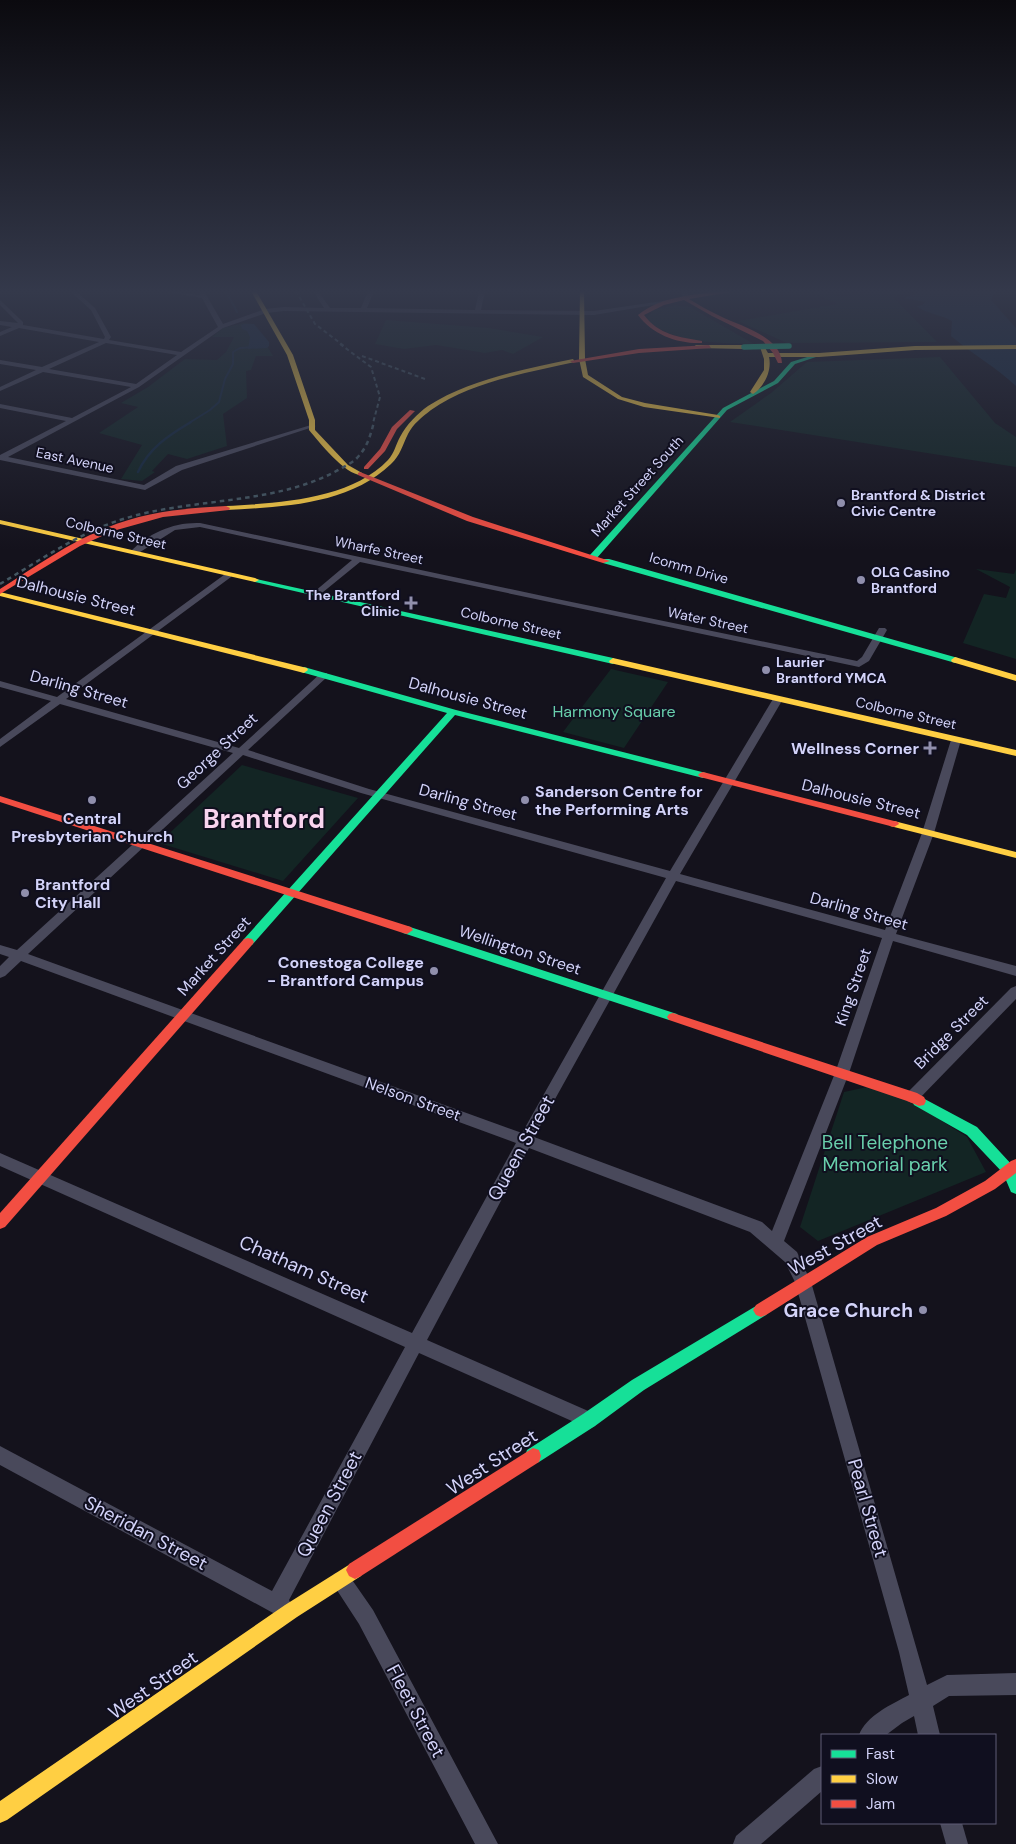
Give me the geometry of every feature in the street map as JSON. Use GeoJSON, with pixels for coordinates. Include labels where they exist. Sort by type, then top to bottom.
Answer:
{"type":"FeatureCollection","features":[{"type":"Feature","properties":{"kind":"main road"},"geometry":{"type":"LineString","coordinates":[[297,377],[313,426]]}},
{"type":"Feature","properties":{"kind":"main road"},"geometry":{"type":"LineString","coordinates":[[0,593],[83,541],[143,518],[181,511],[257,507],[334,492],[394,458],[412,423],[443,400],[509,377]]}},
{"type":"Feature","properties":{"kind":"main road"},"geometry":{"type":"LineString","coordinates":[[587,377],[620,398],[644,405],[718,417]]}},
{"type":"Feature","properties":{"kind":"main road","name":"Market Street South"},"geometry":{"type":"LineString","coordinates":[[749,396],[766,377]]}},
{"type":"Feature","properties":{"kind":"main road","name":"Market Street South"},"geometry":{"type":"LineString","coordinates":[[596,554],[729,406],[767,388],[782,377]]}},
{"type":"Feature","properties":{"kind":"main road","name":"Icomm Drive"},"geometry":{"type":"LineString","coordinates":[[313,426],[322,431],[342,451],[368,472],[470,519],[1016,669]]}},
{"type":"Feature","properties":{"kind":"main road","name":"Colborne Street"},"geometry":{"type":"LineString","coordinates":[[0,522],[1016,753]]}},
{"type":"Feature","properties":{"kind":"main road","name":"Dalhousie Street"},"geometry":{"type":"LineString","coordinates":[[0,593],[324,674],[453,712],[1016,855]]}},
{"type":"Feature","properties":{"kind":"main road","name":"Icomm Drive"},"geometry":{"type":"LineString","coordinates":[[880,633],[1016,678]]}},
{"type":"Feature","properties":{"kind":"main road","name":"Market Street"},"geometry":{"type":"LineString","coordinates":[[0,1223],[291,892],[453,712]]}},
{"type":"Feature","properties":{"kind":"main road","name":"Wellington Street"},"geometry":{"type":"LineString","coordinates":[[0,799],[291,892],[912,1096],[972,1131],[1012,1167],[1016,1188]]}},
{"type":"Feature","properties":{"kind":"main road","name":"West Street"},"geometry":{"type":"LineString","coordinates":[[0,1813],[283,1607],[341,1581],[589,1420],[638,1385],[803,1282],[872,1241],[941,1212],[990,1185],[1012,1167]]}},
{"type":"Feature","properties":{"kind":"street"},"geometry":{"type":"LineString","coordinates":[[0,389],[28,377]]}},
{"type":"Feature","properties":{"kind":"street"},"geometry":{"type":"LineString","coordinates":[[85,377],[137,386]]}},
{"type":"Feature","properties":{"kind":"street"},"geometry":{"type":"LineString","coordinates":[[1,458],[137,386],[150,377]]}},
{"type":"Feature","properties":{"kind":"street"},"geometry":{"type":"LineString","coordinates":[[0,406],[73,420]]}},
{"type":"Feature","properties":{"kind":"street","name":"East Avenue"},"geometry":{"type":"LineString","coordinates":[[1,458],[145,488],[179,468],[313,426]]}},
{"type":"Feature","properties":{"kind":"street","name":"Wharfe Street"},"geometry":{"type":"LineString","coordinates":[[134,552],[171,527],[187,524],[200,525],[552,601]]}},
{"type":"Feature","properties":{"kind":"street"},"geometry":{"type":"LineString","coordinates":[[317,594],[357,560]]}},
{"type":"Feature","properties":{"kind":"street"},"geometry":{"type":"LineString","coordinates":[[0,744],[228,575]]}},
{"type":"Feature","properties":{"kind":"street","name":"Water Street"},"geometry":{"type":"LineString","coordinates":[[552,601],[859,664],[866,659],[880,633]]}},
{"type":"Feature","properties":{"kind":"street","name":"George Street"},"geometry":{"type":"LineString","coordinates":[[0,973],[324,674]]}},
{"type":"Feature","properties":{"kind":"street","name":"Darling Street"},"geometry":{"type":"LineString","coordinates":[[0,684],[240,752],[378,794],[1016,971]]}},
{"type":"Feature","properties":{"kind":"street","name":"Queen Street"},"geometry":{"type":"LineString","coordinates":[[283,1607],[416,1342],[525,1140],[673,876],[778,699]]}},
{"type":"Feature","properties":{"kind":"street","name":"King Street"},"geometry":{"type":"LineString","coordinates":[[775,1242],[842,1073],[888,936],[928,833],[956,740]]}},
{"type":"Feature","properties":{"kind":"street","name":"Nelson Street"},"geometry":{"type":"LineString","coordinates":[[0,949],[525,1140],[756,1227],[791,1257],[803,1282]]}},
{"type":"Feature","properties":{"kind":"street","name":"Bridge Street"},"geometry":{"type":"LineString","coordinates":[[912,1096],[1016,991]]}},
{"type":"Feature","properties":{"kind":"street","name":"Chatham Street"},"geometry":{"type":"LineString","coordinates":[[0,1159],[589,1420]]}},
{"type":"Feature","properties":{"kind":"street","name":"Pearl Street"},"geometry":{"type":"LineString","coordinates":[[803,1282],[909,1652],[929,1734]]}},
{"type":"Feature","properties":{"kind":"street","name":"Sheridan Street"},"geometry":{"type":"LineString","coordinates":[[0,1455],[283,1607]]}},
{"type":"Feature","properties":{"kind":"street","name":"Fleet Street"},"geometry":{"type":"LineString","coordinates":[[341,1581],[366,1617],[486,1844]]}},
{"type":"Feature","properties":{"kind":"street"},"geometry":{"type":"LineString","coordinates":[[871,1734],[894,1715],[947,1686],[1016,1684]]}},
{"type":"Feature","properties":{"kind":"street"},"geometry":{"type":"LineString","coordinates":[[744,1844],[821,1778]]}},
{"type":"Feature","properties":{"kind":"street"},"geometry":{"type":"LineString","coordinates":[[951,1824],[957,1844]]}},
{"type":"Feature","properties":{"kind":"green space"},"geometry":{"type":"Polygon","coordinates":[[[161,377],[246,377],[247,398],[223,414],[227,446],[187,459],[168,454],[152,471],[155,472],[142,481],[121,479],[142,445],[99,433],[138,407],[121,403],[161,377]]]}},
{"type":"Feature","properties":{"kind":"green space"},"geometry":{"type":"Polygon","coordinates":[[[790,377],[957,377],[995,423],[1016,437],[1016,467],[730,422],[771,393],[790,377]]]}},
{"type":"Feature","properties":{"kind":"green space"},"geometry":{"type":"Polygon","coordinates":[[[976,569],[1014,574],[1016,569],[1016,659],[963,643],[984,594],[1006,598],[1010,587],[976,569]]]}},
{"type":"Feature","properties":{"kind":"green space","name":"Harmony Square"},"geometry":{"type":"Polygon","coordinates":[[[611,669],[668,682],[624,748],[563,732],[611,669]]]}},
{"type":"Feature","properties":{"kind":"green space"},"geometry":{"type":"Polygon","coordinates":[[[242,765],[358,798],[283,881],[159,843],[242,765]]]}},
{"type":"Feature","properties":{"kind":"green space","name":"Bell Telephone Memorial park"},"geometry":{"type":"Polygon","coordinates":[[[872,1086],[912,1102],[967,1137],[986,1172],[818,1241],[800,1227],[844,1092],[872,1086]]]}},
{"type":"Feature","properties":{"kind":"water"},"geometry":{"type":"Polygon","coordinates":[[[1005,377],[1016,377],[1016,386],[1005,377]]]}},
{"type":"Feature","properties":{"kind":"waterway"},"geometry":{"type":"LineString","coordinates":[[189,423],[219,402],[226,377]]}},
{"type":"Feature","properties":{"kind":"waterway"},"geometry":{"type":"LineString","coordinates":[[138,472],[154,449],[167,437],[191,422]]}},
{"type":"Feature","properties":{"kind":"railway"},"geometry":{"type":"LineString","coordinates":[[373,423],[380,397],[374,377]]}},
{"type":"Feature","properties":{"kind":"railway"},"geometry":{"type":"LineString","coordinates":[[420,377],[425,379]]}},
{"type":"Feature","properties":{"kind":"railway"},"geometry":{"type":"LineString","coordinates":[[0,584],[73,540],[120,520],[147,513],[260,495],[315,481],[356,459],[368,442],[374,422]]}},
{"type":"Feature","properties":{"kind":"traffic: fast"},"geometry":{"type":"LineString","coordinates":[[593,557],[725,409],[776,382],[780,377]]}},
{"type":"Feature","properties":{"kind":"traffic: fast"},"geometry":{"type":"LineString","coordinates":[[606,561],[955,660]]}},
{"type":"Feature","properties":{"kind":"traffic: fast"},"geometry":{"type":"LineString","coordinates":[[255,580],[613,661]]}},
{"type":"Feature","properties":{"kind":"traffic: fast"},"geometry":{"type":"LineString","coordinates":[[304,670],[453,712],[703,775]]}},
{"type":"Feature","properties":{"kind":"traffic: fast"},"geometry":{"type":"LineString","coordinates":[[248,942],[453,712]]}},
{"type":"Feature","properties":{"kind":"traffic: fast"},"geometry":{"type":"LineString","coordinates":[[407,930],[673,1017]]}},
{"type":"Feature","properties":{"kind":"traffic: fast"},"geometry":{"type":"LineString","coordinates":[[919,1101],[972,1131],[1008,1170],[1016,1188]]}},
{"type":"Feature","properties":{"kind":"traffic: fast"},"geometry":{"type":"LineString","coordinates":[[533,1456],[589,1420],[638,1385],[761,1310]]}},
{"type":"Feature","properties":{"kind":"traffic: slow"},"geometry":{"type":"LineString","coordinates":[[297,377],[312,420],[312,430],[346,466],[360,474]]}},
{"type":"Feature","properties":{"kind":"traffic: slow"},"geometry":{"type":"LineString","coordinates":[[226,508],[268,505],[313,498],[335,493],[356,485],[374,475],[390,462],[411,425],[430,408],[444,399],[503,377]]}},
{"type":"Feature","properties":{"kind":"traffic: slow"},"geometry":{"type":"LineString","coordinates":[[587,377],[620,398],[644,405],[718,417]]}},
{"type":"Feature","properties":{"kind":"traffic: slow"},"geometry":{"type":"LineString","coordinates":[[753,392],[764,377]]}},
{"type":"Feature","properties":{"kind":"traffic: slow"},"geometry":{"type":"LineString","coordinates":[[0,522],[255,580]]}},
{"type":"Feature","properties":{"kind":"traffic: slow"},"geometry":{"type":"LineString","coordinates":[[0,594],[304,670]]}},
{"type":"Feature","properties":{"kind":"traffic: slow"},"geometry":{"type":"LineString","coordinates":[[955,660],[1016,678]]}},
{"type":"Feature","properties":{"kind":"traffic: slow"},"geometry":{"type":"LineString","coordinates":[[613,661],[1016,753]]}},
{"type":"Feature","properties":{"kind":"traffic: slow"},"geometry":{"type":"LineString","coordinates":[[894,824],[1016,855]]}},
{"type":"Feature","properties":{"kind":"traffic: slow"},"geometry":{"type":"LineString","coordinates":[[0,1813],[291,1611],[355,1570]]}},
{"type":"Feature","properties":{"kind":"traffic: jam"},"geometry":{"type":"LineString","coordinates":[[366,468],[383,450],[394,428],[412,411]]}},
{"type":"Feature","properties":{"kind":"traffic: jam"},"geometry":{"type":"LineString","coordinates":[[360,474],[470,519],[606,561]]}},
{"type":"Feature","properties":{"kind":"traffic: jam"},"geometry":{"type":"LineString","coordinates":[[0,592],[77,544],[110,529],[163,514],[226,508]]}},
{"type":"Feature","properties":{"kind":"traffic: jam"},"geometry":{"type":"LineString","coordinates":[[703,775],[894,824]]}},
{"type":"Feature","properties":{"kind":"traffic: jam"},"geometry":{"type":"LineString","coordinates":[[0,799],[407,930]]}},
{"type":"Feature","properties":{"kind":"traffic: jam"},"geometry":{"type":"LineString","coordinates":[[0,1223],[248,942]]}},
{"type":"Feature","properties":{"kind":"traffic: jam"},"geometry":{"type":"LineString","coordinates":[[673,1017],[912,1097],[919,1101]]}},
{"type":"Feature","properties":{"kind":"traffic: jam"},"geometry":{"type":"LineString","coordinates":[[761,1310],[872,1241],[941,1212],[990,1185],[1016,1165]]}},
{"type":"Feature","properties":{"kind":"traffic: jam"},"geometry":{"type":"LineString","coordinates":[[355,1570],[533,1456]]}},
{"type":"Feature","properties":{"kind":"place","name":"Brantford & District Civic Centre"},"geometry":{"type":"Point","coordinates":[841,503]}},
{"type":"Feature","properties":{"kind":"place","name":"OLG Casino Brantford"},"geometry":{"type":"Point","coordinates":[861,580]}},
{"type":"Feature","properties":{"kind":"place","name":"The Brantford Clinic"},"geometry":{"type":"Point","coordinates":[411,603]}},
{"type":"Feature","properties":{"kind":"place","name":"Laurier Brantford YMCA"},"geometry":{"type":"Point","coordinates":[766,670]}},
{"type":"Feature","properties":{"kind":"place","name":"Wellness Corner"},"geometry":{"type":"Point","coordinates":[930,748]}},
{"type":"Feature","properties":{"kind":"place","name":"Central Presbyterian Church"},"geometry":{"type":"Point","coordinates":[92,800]}},
{"type":"Feature","properties":{"kind":"place","name":"Sanderson Centre for the Performing Arts"},"geometry":{"type":"Point","coordinates":[525,800]}},
{"type":"Feature","properties":{"kind":"place","name":"Brantford City Hall"},"geometry":{"type":"Point","coordinates":[25,893]}},
{"type":"Feature","properties":{"kind":"place","name":"Conestoga College - Brantford Campus"},"geometry":{"type":"Point","coordinates":[434,971]}},
{"type":"Feature","properties":{"kind":"place","name":"Grace Church"},"geometry":{"type":"Point","coordinates":[923,1310]}},
{"type":"Feature","properties":{"kind":"district","name":"Brantford"},"geometry":{"type":"Point","coordinates":[264,819]}}]}
